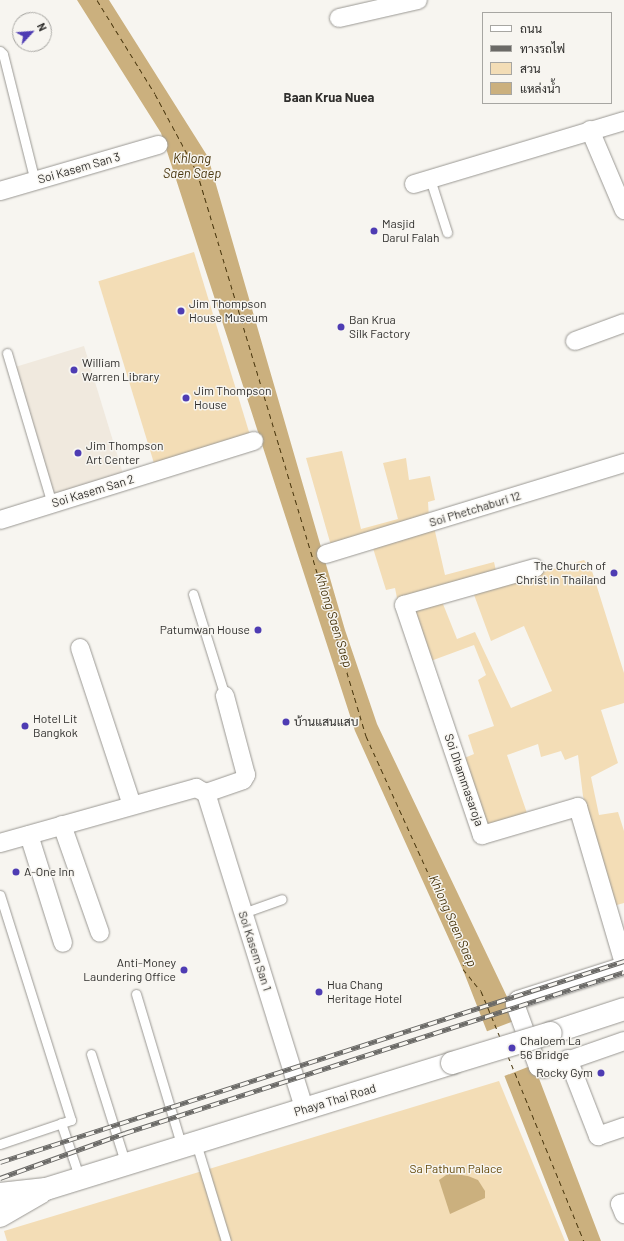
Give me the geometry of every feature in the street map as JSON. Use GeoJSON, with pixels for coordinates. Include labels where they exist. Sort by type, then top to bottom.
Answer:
{"type":"FeatureCollection","features":[{"type":"Feature","properties":{"kind":"main road","name":"Phaya Thai Road"},"geometry":{"type":"LineString","coordinates":[[0,1194],[46,1189],[80,1179],[305,1110],[624,1009]]}},
{"type":"Feature","properties":{"kind":"main road","name":"Phaya Thai Road"},"geometry":{"type":"LineString","coordinates":[[0,1216],[46,1189]]}},
{"type":"Feature","properties":{"kind":"street"},"geometry":{"type":"LineString","coordinates":[[339,18],[418,0]]}},
{"type":"Feature","properties":{"kind":"street"},"geometry":{"type":"LineString","coordinates":[[422,182],[590,130],[624,121]]}},
{"type":"Feature","properties":{"kind":"street"},"geometry":{"type":"LineString","coordinates":[[590,130],[624,210]]}},
{"type":"Feature","properties":{"kind":"street","name":"Soi Kasem San 3"},"geometry":{"type":"LineString","coordinates":[[0,191],[158,145]]}},
{"type":"Feature","properties":{"kind":"street"},"geometry":{"type":"LineString","coordinates":[[575,341],[624,323]]}},
{"type":"Feature","properties":{"kind":"street","name":"Soi Kasem San 2"},"geometry":{"type":"LineString","coordinates":[[1,517],[52,504],[254,441]]}},
{"type":"Feature","properties":{"kind":"street","name":"Soi Phetchaburi 12"},"geometry":{"type":"LineString","coordinates":[[326,554],[624,463]]}},
{"type":"Feature","properties":{"kind":"street","name":"Soi Dhammasaroja"},"geometry":{"type":"LineString","coordinates":[[535,568],[404,605],[482,835],[578,807],[624,963]]}},
{"type":"Feature","properties":{"kind":"street"},"geometry":{"type":"LineString","coordinates":[[80,648],[132,805]]}},
{"type":"Feature","properties":{"kind":"street"},"geometry":{"type":"LineString","coordinates":[[0,843],[196,788],[206,793],[243,780],[246,775],[225,696]]}},
{"type":"Feature","properties":{"kind":"street","name":"Soi Kasem San 1"},"geometry":{"type":"LineString","coordinates":[[206,793],[305,1110]]}},
{"type":"Feature","properties":{"kind":"street"},"geometry":{"type":"LineString","coordinates":[[62,826],[100,933]]}},
{"type":"Feature","properties":{"kind":"street"},"geometry":{"type":"LineString","coordinates":[[29,835],[63,943]]}},
{"type":"Feature","properties":{"kind":"street"},"geometry":{"type":"LineString","coordinates":[[624,966],[518,1000],[515,1004],[538,1067],[544,1069],[568,1059],[624,1041]]}},
{"type":"Feature","properties":{"kind":"street"},"geometry":{"type":"LineString","coordinates":[[568,1059],[598,1136],[624,1127]]}},
{"type":"Feature","properties":{"kind":"street"},"geometry":{"type":"LineString","coordinates":[[624,1203],[620,1204],[624,1214]]}},
{"type":"Feature","properties":{"kind":"lane"},"geometry":{"type":"LineString","coordinates":[[0,51],[3,54],[34,181]]}},
{"type":"Feature","properties":{"kind":"lane"},"geometry":{"type":"LineString","coordinates":[[422,182],[447,232]]}},
{"type":"Feature","properties":{"kind":"lane"},"geometry":{"type":"LineString","coordinates":[[7,353],[7,364],[52,504]]}},
{"type":"Feature","properties":{"kind":"lane"},"geometry":{"type":"LineString","coordinates":[[193,594],[225,696]]}},
{"type":"Feature","properties":{"kind":"lane"},"geometry":{"type":"LineString","coordinates":[[0,895],[71,1120],[0,1144]]}},
{"type":"Feature","properties":{"kind":"lane"},"geometry":{"type":"LineString","coordinates":[[243,913],[282,899]]}},
{"type":"Feature","properties":{"kind":"lane"},"geometry":{"type":"LineString","coordinates":[[136,994],[189,1145],[226,1241]]}},
{"type":"Feature","properties":{"kind":"lane"},"geometry":{"type":"LineString","coordinates":[[91,1054],[126,1165]]}},
{"type":"Feature","properties":{"kind":"lane"},"geometry":{"type":"LineString","coordinates":[[61,1123],[80,1179]]}},
{"type":"Feature","properties":{"kind":"shaded area"},"geometry":{"type":"Polygon","coordinates":[[[84,346],[123,474],[54,495],[15,367],[84,346]]]}},
{"type":"Feature","properties":{"kind":"green space","name":"Jim Thompson House"},"geometry":{"type":"Polygon","coordinates":[[[194,252],[251,438],[155,467],[98,281],[194,252]]]}},
{"type":"Feature","properties":{"kind":"green space"},"geometry":{"type":"Polygon","coordinates":[[[342,451],[361,529],[398,519],[383,463],[406,458],[409,480],[430,476],[435,500],[428,502],[429,518],[332,549],[306,458],[342,451]]]}},
{"type":"Feature","properties":{"kind":"green space"},"geometry":{"type":"Polygon","coordinates":[[[434,527],[445,575],[494,562],[497,575],[398,603],[395,588],[386,590],[372,545],[434,527]]]}},
{"type":"Feature","properties":{"kind":"green space"},"geometry":{"type":"Polygon","coordinates":[[[584,560],[592,571],[624,673],[624,703],[601,710],[618,763],[591,777],[599,815],[618,812],[624,831],[624,903],[613,906],[583,796],[578,755],[565,760],[561,751],[541,757],[538,744],[507,755],[528,816],[485,831],[462,759],[474,754],[468,735],[494,726],[478,680],[486,675],[474,645],[428,662],[409,608],[441,599],[457,639],[475,632],[511,708],[552,691],[524,626],[491,641],[473,592],[584,560]]]}},
{"type":"Feature","properties":{"kind":"green space","name":"Sa Pathum Palace"},"geometry":{"type":"Polygon","coordinates":[[[499,1081],[565,1241],[7,1241],[4,1231],[499,1081]]]}},
{"type":"Feature","properties":{"kind":"water","name":"Khlong Saen Saep"},"geometry":{"type":"Polygon","coordinates":[[[77,0],[109,0],[208,157],[345,630],[377,724],[511,1005],[601,1241],[569,1241],[463,970],[355,731],[161,133],[77,0]]]}},
{"type":"Feature","properties":{"kind":"water"},"geometry":{"type":"Polygon","coordinates":[[[449,1173],[468,1176],[478,1180],[485,1191],[485,1198],[450,1214],[439,1180],[449,1173]]]}},
{"type":"Feature","properties":{"kind":"pier"},"geometry":{"type":"Polygon","coordinates":[[[519,1019],[536,1064],[502,1077],[484,1032],[519,1019]]]}},
{"type":"Feature","properties":{"kind":"ferry route"},"geometry":{"type":"LineString","coordinates":[[97,0],[155,94],[197,172],[366,736],[464,952],[463,969],[481,991],[500,1037]]}},
{"type":"Feature","properties":{"kind":"ferry route"},"geometry":{"type":"LineString","coordinates":[[508,1056],[584,1241]]}},
{"type":"Feature","properties":{"kind":"railway"},"geometry":{"type":"LineString","coordinates":[[0,1162],[624,961]]}},
{"type":"Feature","properties":{"kind":"railway"},"geometry":{"type":"LineString","coordinates":[[0,1178],[125,1133],[624,972]]}},
{"type":"Feature","properties":{"kind":"place","name":"Masjid Darul Falah"},"geometry":{"type":"Point","coordinates":[374,231]}},
{"type":"Feature","properties":{"kind":"place","name":"Jim Thompson House Museum"},"geometry":{"type":"Point","coordinates":[181,311]}},
{"type":"Feature","properties":{"kind":"place","name":"Ban Krua Silk Factory"},"geometry":{"type":"Point","coordinates":[341,327]}},
{"type":"Feature","properties":{"kind":"place","name":"William Warren Library"},"geometry":{"type":"Point","coordinates":[74,370]}},
{"type":"Feature","properties":{"kind":"place","name":"Jim Thompson House"},"geometry":{"type":"Point","coordinates":[186,398]}},
{"type":"Feature","properties":{"kind":"place","name":"Jim Thompson Art Center"},"geometry":{"type":"Point","coordinates":[78,453]}},
{"type":"Feature","properties":{"kind":"place","name":"The Church of Christ in Thailand"},"geometry":{"type":"Point","coordinates":[614,573]}},
{"type":"Feature","properties":{"kind":"place","name":"Patumwan House"},"geometry":{"type":"Point","coordinates":[258,630]}},
{"type":"Feature","properties":{"kind":"place","name":"บ้านแสนแสบ"},"geometry":{"type":"Point","coordinates":[286,722]}},
{"type":"Feature","properties":{"kind":"place","name":"Hotel Lit Bangkok"},"geometry":{"type":"Point","coordinates":[25,726]}},
{"type":"Feature","properties":{"kind":"place","name":"A-One Inn"},"geometry":{"type":"Point","coordinates":[16,872]}},
{"type":"Feature","properties":{"kind":"place","name":"Anti-Money Laundering Office"},"geometry":{"type":"Point","coordinates":[184,970]}},
{"type":"Feature","properties":{"kind":"place","name":"Hua Chang Heritage Hotel"},"geometry":{"type":"Point","coordinates":[319,992]}},
{"type":"Feature","properties":{"kind":"place","name":"Chaloem La 56 Bridge"},"geometry":{"type":"Point","coordinates":[512,1048]}},
{"type":"Feature","properties":{"kind":"place","name":"Rocky Gym"},"geometry":{"type":"Point","coordinates":[601,1073]}},
{"type":"Feature","properties":{"kind":"district","name":"Baan Krua Nuea"},"geometry":{"type":"Point","coordinates":[329,97]}}]}
